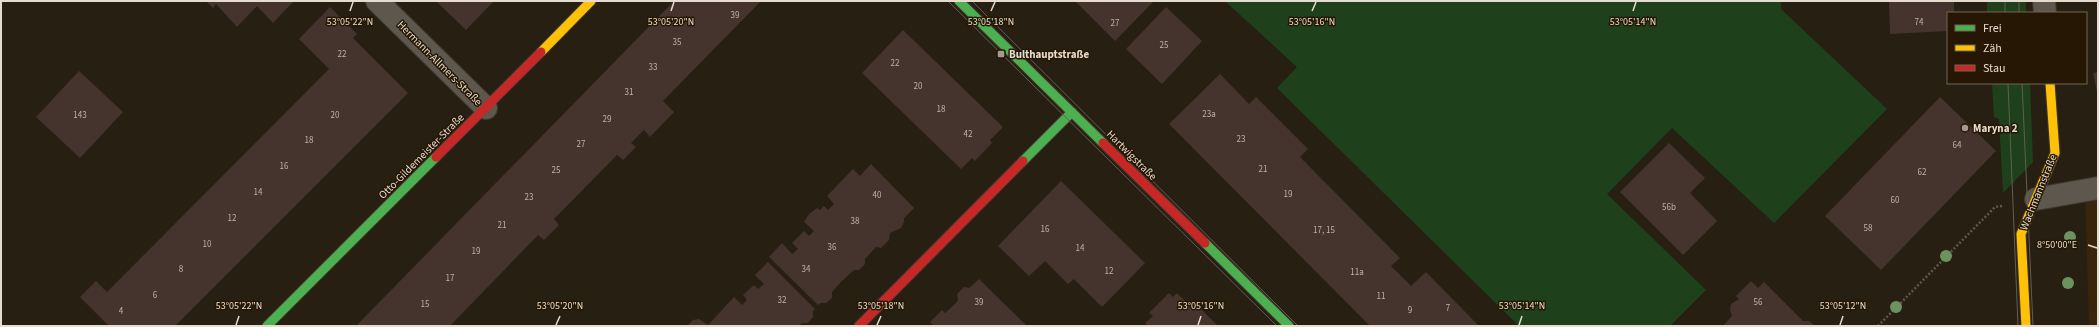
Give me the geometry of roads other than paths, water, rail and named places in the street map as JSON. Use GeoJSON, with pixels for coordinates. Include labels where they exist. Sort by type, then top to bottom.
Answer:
{"type":"FeatureCollection","features":[{"type":"Feature","properties":{"kind":"street","name":"Hermann-Allmers-Straße"},"geometry":{"type":"LineString","coordinates":[[377,1],[486,108]]}},
{"type":"Feature","properties":{"kind":"street","name":"Otto-Gildemeister-Straße"},"geometry":{"type":"LineString","coordinates":[[267,326],[591,1]]}},
{"type":"Feature","properties":{"kind":"street","name":"Hartwigstraße"},"geometry":{"type":"LineString","coordinates":[[959,1],[1289,326]]}},
{"type":"Feature","properties":{"kind":"street"},"geometry":{"type":"LineString","coordinates":[[2044,1],[2045,12]]}},
{"type":"Feature","properties":{"kind":"street","name":"Wachmannstraße"},"geometry":{"type":"LineString","coordinates":[[2026,326],[2021,234],[2055,153],[2050,84]]}},
{"type":"Feature","properties":{"kind":"street"},"geometry":{"type":"LineString","coordinates":[[860,326],[1072,112]]}},
{"type":"Feature","properties":{"kind":"street"},"geometry":{"type":"LineString","coordinates":[[2036,200],[2098,188]]}},
{"type":"Feature","properties":{"kind":"tram line"},"geometry":{"type":"LineString","coordinates":[[948,1],[1277,326]]}},
{"type":"Feature","properties":{"kind":"tram line"},"geometry":{"type":"LineString","coordinates":[[972,1],[1298,326]]}},
{"type":"Feature","properties":{"kind":"tram line"},"geometry":{"type":"LineString","coordinates":[[2005,1],[2005,12]]}},
{"type":"Feature","properties":{"kind":"tram line"},"geometry":{"type":"LineString","coordinates":[[2019,1],[2019,12]]}},
{"type":"Feature","properties":{"kind":"tram line"},"geometry":{"type":"LineString","coordinates":[[2008,84],[2018,326]]}},
{"type":"Feature","properties":{"kind":"tram line"},"geometry":{"type":"LineString","coordinates":[[2022,84],[2033,326]]}},
{"type":"Feature","properties":{"kind":"place","name":"Bulthauptstraße"},"geometry":{"type":"Point","coordinates":[1001,54]}},
{"type":"Feature","properties":{"kind":"place","name":"Maryna 2"},"geometry":{"type":"Point","coordinates":[1965,128]}}]}
